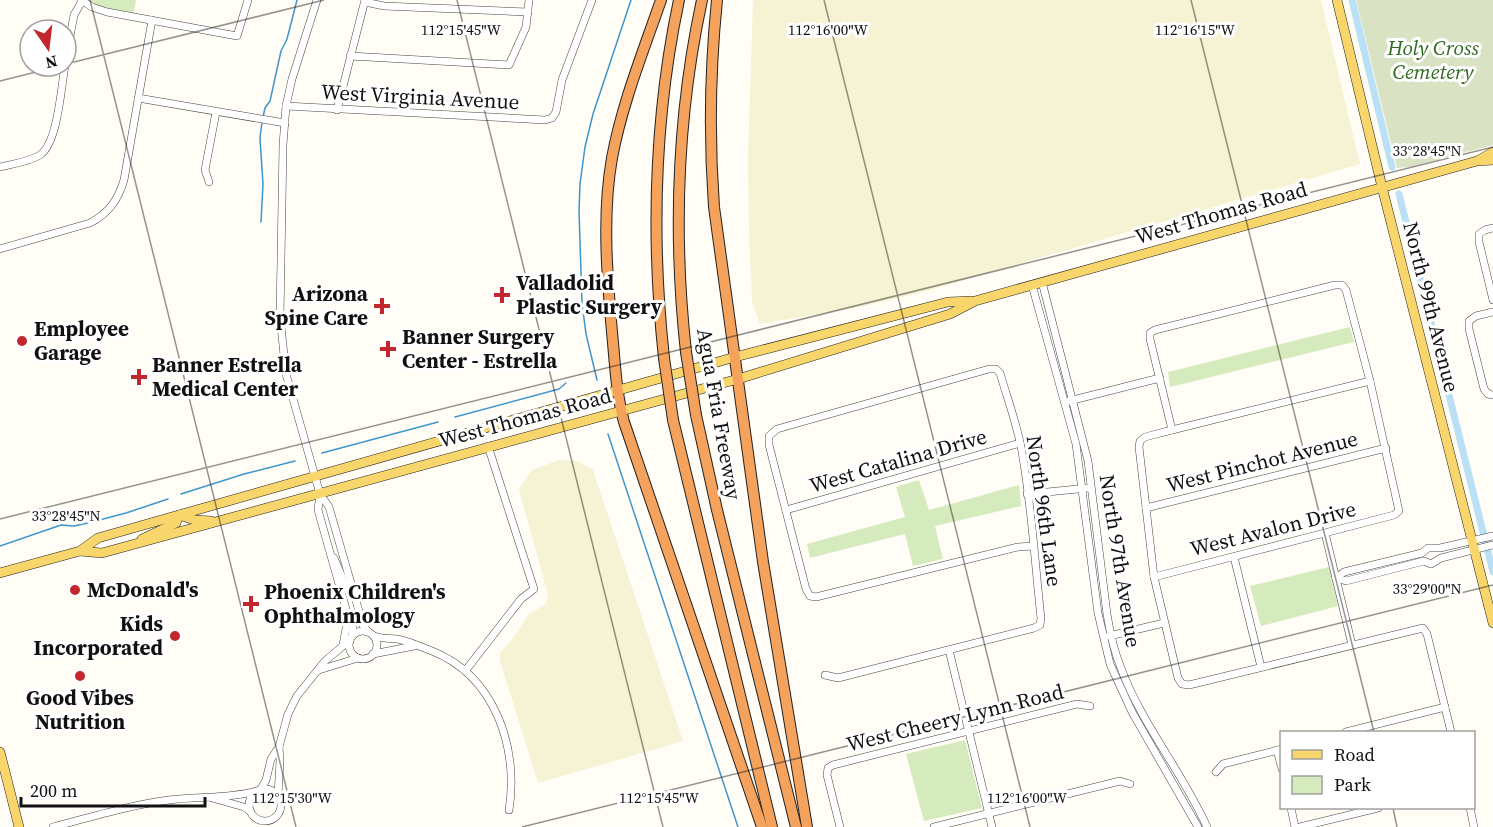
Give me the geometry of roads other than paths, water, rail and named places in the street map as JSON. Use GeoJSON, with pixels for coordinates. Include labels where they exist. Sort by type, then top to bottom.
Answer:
{"type":"FeatureCollection","features":[{"type":"Feature","properties":{"kind":"highway"},"geometry":{"type":"LineString","coordinates":[[661,0],[626,105],[612,160],[607,203],[617,390],[621,411],[762,827]]}},
{"type":"Feature","properties":{"kind":"highway","name":"Agua Fria Freeway"},"geometry":{"type":"LineString","coordinates":[[679,0],[665,80],[656,176],[657,276],[664,358],[681,459],[772,827]]}},
{"type":"Feature","properties":{"kind":"highway","name":"Agua Fria Freeway"},"geometry":{"type":"LineString","coordinates":[[702,0],[686,94],[679,184],[680,275],[686,352],[696,415],[719,520],[796,827]]}},
{"type":"Feature","properties":{"kind":"highway"},"geometry":{"type":"LineString","coordinates":[[717,0],[710,94],[711,153],[716,218],[763,562],[807,827]]}},
{"type":"Feature","properties":{"kind":"main road","name":"North 99th Avenue"},"geometry":{"type":"LineString","coordinates":[[1337,0],[1493,623]]}},
{"type":"Feature","properties":{"kind":"main road","name":"West Thomas Road"},"geometry":{"type":"LineString","coordinates":[[1477,161],[1493,152]]}},
{"type":"Feature","properties":{"kind":"main road","name":"West Thomas Road"},"geometry":{"type":"LineString","coordinates":[[80,551],[102,553],[133,545],[738,379],[950,314],[975,301],[1477,161],[1493,160]]}},
{"type":"Feature","properties":{"kind":"main road","name":"West Thomas Road"},"geometry":{"type":"LineString","coordinates":[[0,573],[80,551],[98,538],[735,357],[948,302],[975,301]]}},
{"type":"Feature","properties":{"kind":"main road"},"geometry":{"type":"LineString","coordinates":[[452,457],[455,438]]}},
{"type":"Feature","properties":{"kind":"main road"},"geometry":{"type":"LineString","coordinates":[[133,545],[148,535],[176,523],[179,515],[195,520],[221,521]]}},
{"type":"Feature","properties":{"kind":"main road"},"geometry":{"type":"LineString","coordinates":[[0,752],[18,827]]}},
{"type":"Feature","properties":{"kind":"street"},"geometry":{"type":"LineString","coordinates":[[73,18],[82,1],[101,10],[237,36],[248,0]]}},
{"type":"Feature","properties":{"kind":"street"},"geometry":{"type":"LineString","coordinates":[[317,0],[292,79],[286,106],[280,317],[283,355],[291,395],[320,494],[318,510],[353,627],[350,648],[358,658]]}},
{"type":"Feature","properties":{"kind":"street"},"geometry":{"type":"LineString","coordinates":[[350,56],[509,65],[522,38],[528,12],[528,0]]}},
{"type":"Feature","properties":{"kind":"street","name":"West Virginia Avenue"},"geometry":{"type":"LineString","coordinates":[[286,106],[545,120],[552,118],[556,112],[562,80],[592,0]]}},
{"type":"Feature","properties":{"kind":"street"},"geometry":{"type":"LineString","coordinates":[[336,110],[365,1],[384,6],[528,12]]}},
{"type":"Feature","properties":{"kind":"street"},"geometry":{"type":"LineString","coordinates":[[0,249],[83,226],[103,216],[117,199],[124,180],[152,20]]}},
{"type":"Feature","properties":{"kind":"street"},"geometry":{"type":"LineString","coordinates":[[0,167],[41,154],[51,139],[63,78]]}},
{"type":"Feature","properties":{"kind":"street"},"geometry":{"type":"LineString","coordinates":[[138,98],[285,123]]}},
{"type":"Feature","properties":{"kind":"street"},"geometry":{"type":"LineString","coordinates":[[209,182],[205,170],[216,112]]}},
{"type":"Feature","properties":{"kind":"street"},"geometry":{"type":"LineString","coordinates":[[1493,228],[1479,234],[1493,300]]}},
{"type":"Feature","properties":{"kind":"street","name":"North 97th Avenue"},"geometry":{"type":"LineString","coordinates":[[1037,284],[1068,402],[1088,461],[1087,488],[1098,613],[1131,693],[1207,827]]}},
{"type":"Feature","properties":{"kind":"street"},"geometry":{"type":"LineString","coordinates":[[1172,430],[1150,333],[1257,304],[1342,285],[1346,290],[1386,448]]}},
{"type":"Feature","properties":{"kind":"street"},"geometry":{"type":"LineString","coordinates":[[1490,395],[1484,389],[1469,321],[1476,316],[1493,312]]}},
{"type":"Feature","properties":{"kind":"street","name":"North 96th Lane"},"geometry":{"type":"LineString","coordinates":[[786,510],[769,445],[769,436],[777,429],[989,369],[996,369],[1000,374],[1023,457],[1040,625],[949,650]]}},
{"type":"Feature","properties":{"kind":"street"},"geometry":{"type":"LineString","coordinates":[[1068,402],[1160,378]]}},
{"type":"Feature","properties":{"kind":"street"},"geometry":{"type":"LineString","coordinates":[[1370,381],[1145,437],[1140,441],[1138,447],[1154,577],[1164,623],[1178,678],[1182,684],[1189,685],[1423,628],[1427,634],[1451,731]]}},
{"type":"Feature","properties":{"kind":"street","name":"West Catalina Drive"},"geometry":{"type":"LineString","coordinates":[[786,510],[1020,443]]}},
{"type":"Feature","properties":{"kind":"street"},"geometry":{"type":"LineString","coordinates":[[466,670],[521,599],[534,589],[488,446]]}},
{"type":"Feature","properties":{"kind":"street","name":"West Pinchot Avenue"},"geometry":{"type":"LineString","coordinates":[[1146,508],[1386,448]]}},
{"type":"Feature","properties":{"kind":"street","name":"West Avalon Drive"},"geometry":{"type":"LineString","coordinates":[[1154,577],[1394,515],[1400,511],[1386,448]]}},
{"type":"Feature","properties":{"kind":"street"},"geometry":{"type":"LineString","coordinates":[[1028,494],[1087,488]]}},
{"type":"Feature","properties":{"kind":"street"},"geometry":{"type":"LineString","coordinates":[[320,494],[329,507],[363,625],[377,645],[374,654]]}},
{"type":"Feature","properties":{"kind":"street"},"geometry":{"type":"LineString","coordinates":[[786,510],[806,589],[810,596],[816,597],[1018,547],[1033,546]]}},
{"type":"Feature","properties":{"kind":"street"},"geometry":{"type":"LineString","coordinates":[[1325,533],[1352,645]]}},
{"type":"Feature","properties":{"kind":"street"},"geometry":{"type":"LineString","coordinates":[[1336,578],[1346,581],[1424,561],[1431,564],[1493,536]]}},
{"type":"Feature","properties":{"kind":"street"},"geometry":{"type":"LineString","coordinates":[[1336,578],[1344,572],[1422,553],[1428,548],[1493,545]]}},
{"type":"Feature","properties":{"kind":"street"},"geometry":{"type":"LineString","coordinates":[[330,551],[339,566],[348,591],[354,592]]}},
{"type":"Feature","properties":{"kind":"street"},"geometry":{"type":"LineString","coordinates":[[1422,553],[1424,561]]}},
{"type":"Feature","properties":{"kind":"street"},"geometry":{"type":"LineString","coordinates":[[1234,556],[1261,668]]}},
{"type":"Feature","properties":{"kind":"street"},"geometry":{"type":"LineString","coordinates":[[343,646],[348,616]]}},
{"type":"Feature","properties":{"kind":"street"},"geometry":{"type":"LineString","coordinates":[[1107,637],[1164,623]]}},
{"type":"Feature","properties":{"kind":"street"},"geometry":{"type":"LineString","coordinates":[[255,827],[249,800],[266,780],[271,759],[279,747],[292,706],[304,686],[326,661],[359,631],[400,640],[440,655],[466,670],[490,700],[503,732],[512,771],[509,810]]}},
{"type":"Feature","properties":{"kind":"street","name":"North 97th Avenue"},"geometry":{"type":"LineString","coordinates":[[1107,637],[1113,673],[1132,712],[1198,827]]}},
{"type":"Feature","properties":{"kind":"street"},"geometry":{"type":"LineString","coordinates":[[320,670],[358,658],[414,646]]}},
{"type":"Feature","properties":{"kind":"street"},"geometry":{"type":"LineString","coordinates":[[825,675],[838,678],[949,650],[992,827]]}},
{"type":"Feature","properties":{"kind":"street","name":"West Cheery Lynn Road"},"geometry":{"type":"LineString","coordinates":[[840,827],[827,775],[828,768],[833,765],[1077,704],[1090,706]]}},
{"type":"Feature","properties":{"kind":"street"},"geometry":{"type":"LineString","coordinates":[[1350,731],[1445,707]]}},
{"type":"Feature","properties":{"kind":"street"},"geometry":{"type":"LineString","coordinates":[[52,827],[147,804],[190,798],[212,798],[244,807],[267,824],[277,816],[281,807],[278,795],[279,747]]}},
{"type":"Feature","properties":{"kind":"street"},"geometry":{"type":"LineString","coordinates":[[1216,772],[1223,764],[1279,749]]}},
{"type":"Feature","properties":{"kind":"street"},"geometry":{"type":"LineString","coordinates":[[934,827],[1120,781],[1130,784]]}},
{"type":"Feature","properties":{"kind":"street"},"geometry":{"type":"LineString","coordinates":[[212,798],[270,789],[278,795]]}},
{"type":"Feature","properties":{"kind":"street"},"geometry":{"type":"LineString","coordinates":[[1291,809],[1295,827]]}},
{"type":"Feature","properties":{"kind":"street"},"geometry":{"type":"LineString","coordinates":[[1300,827],[1370,809]]}},
{"type":"Feature","properties":{"kind":"street"},"geometry":{"type":"LineString","coordinates":[[1470,809],[1474,827]]}},
{"type":"Feature","properties":{"kind":"waterway"},"geometry":{"type":"LineString","coordinates":[[263,117],[270,101],[281,51],[287,39],[297,0]]}},
{"type":"Feature","properties":{"kind":"waterway"},"geometry":{"type":"LineString","coordinates":[[597,380],[586,334],[582,303],[580,184],[585,147],[593,114],[631,0]]}},
{"type":"Feature","properties":{"kind":"waterway"},"geometry":{"type":"LineString","coordinates":[[1352,0],[1392,167]]}},
{"type":"Feature","properties":{"kind":"waterway"},"geometry":{"type":"LineString","coordinates":[[261,222],[263,184],[260,138],[262,122]]}},
{"type":"Feature","properties":{"kind":"waterway"},"geometry":{"type":"LineString","coordinates":[[1399,194],[1493,572]]}},
{"type":"Feature","properties":{"kind":"waterway"},"geometry":{"type":"LineString","coordinates":[[455,417],[559,389],[566,383]]}},
{"type":"Feature","properties":{"kind":"waterway"},"geometry":{"type":"LineString","coordinates":[[322,453],[438,422]]}},
{"type":"Feature","properties":{"kind":"waterway"},"geometry":{"type":"LineString","coordinates":[[608,434],[738,827]]}},
{"type":"Feature","properties":{"kind":"waterway"},"geometry":{"type":"LineString","coordinates":[[181,494],[295,461]]}},
{"type":"Feature","properties":{"kind":"waterway"},"geometry":{"type":"LineString","coordinates":[[0,546],[61,525],[74,526],[88,523],[168,499]]}},
{"type":"Feature","properties":{"kind":"place","name":"Valladolid Plastic Surgery"},"geometry":{"type":"Point","coordinates":[502,295]}},
{"type":"Feature","properties":{"kind":"place","name":"Arizona Spine Care"},"geometry":{"type":"Point","coordinates":[382,306]}},
{"type":"Feature","properties":{"kind":"place","name":"Employee Garage"},"geometry":{"type":"Point","coordinates":[22,341]}},
{"type":"Feature","properties":{"kind":"place","name":"Banner Surgery Center - Estrella"},"geometry":{"type":"Point","coordinates":[388,349]}},
{"type":"Feature","properties":{"kind":"place","name":"Banner Estrella Medical Center"},"geometry":{"type":"Point","coordinates":[139,377]}},
{"type":"Feature","properties":{"kind":"place","name":"McDonald's"},"geometry":{"type":"Point","coordinates":[75,590]}},
{"type":"Feature","properties":{"kind":"place","name":"Phoenix Children's Ophthalmology"},"geometry":{"type":"Point","coordinates":[251,604]}},
{"type":"Feature","properties":{"kind":"place","name":"Kids Incorporated"},"geometry":{"type":"Point","coordinates":[175,636]}},
{"type":"Feature","properties":{"kind":"place","name":"Good Vibes Nutrition"},"geometry":{"type":"Point","coordinates":[80,676]}},
{"type":"Feature","properties":{"kind":"park label","name":"Holy Cross Cemetery"},"geometry":{"type":"Point","coordinates":[1433,60]}}]}
